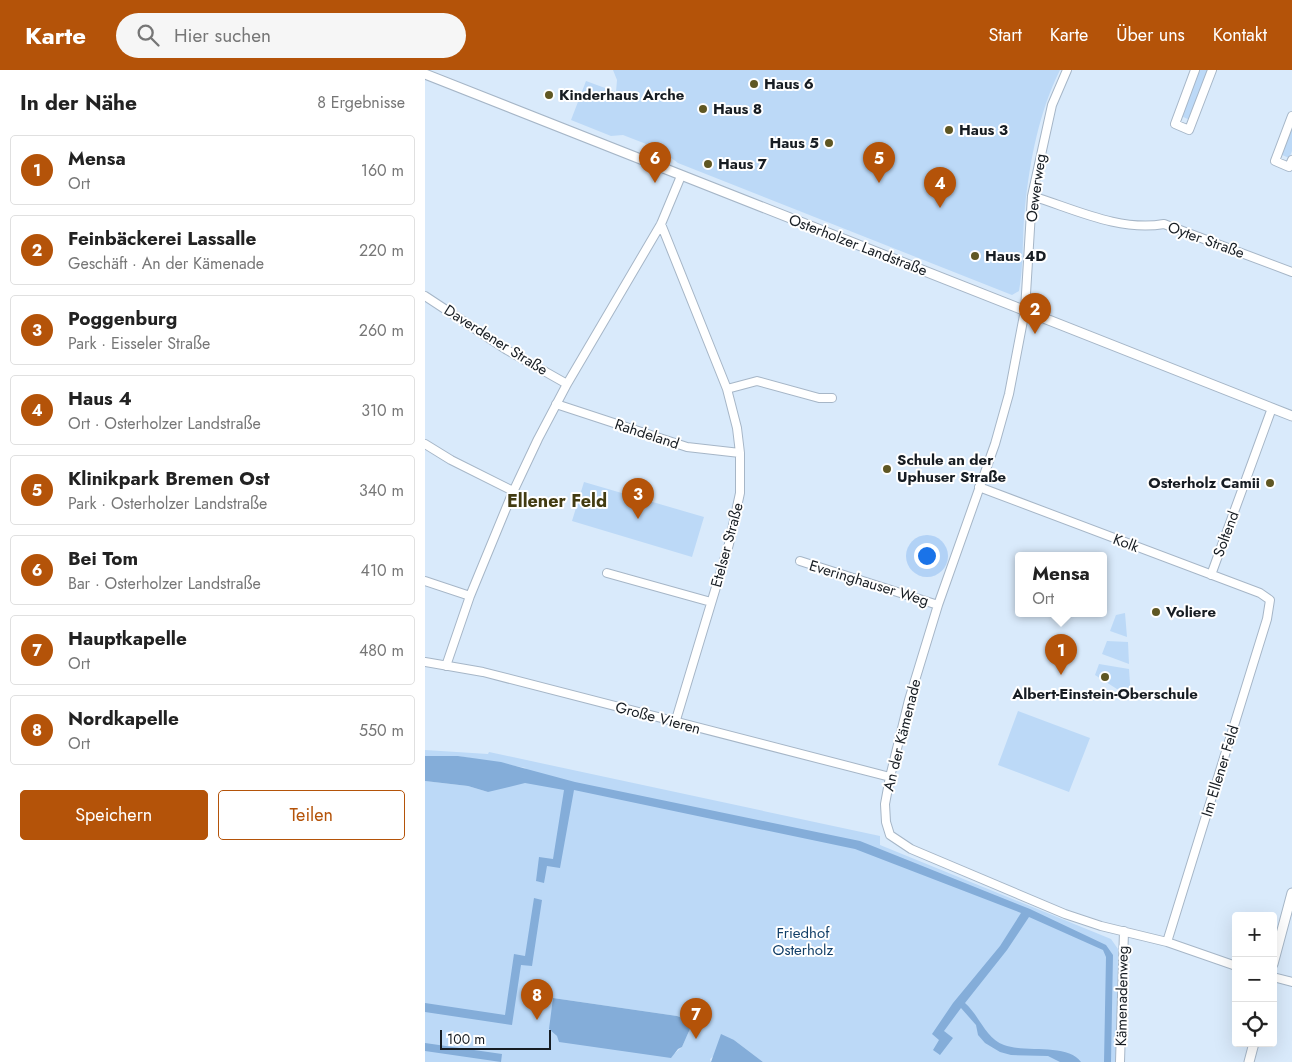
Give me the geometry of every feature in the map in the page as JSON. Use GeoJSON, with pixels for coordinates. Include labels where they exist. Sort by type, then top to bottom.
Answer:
{"type":"FeatureCollection","features":[{"type":"Feature","properties":{"kind":"main road","name":"Osterholzer Landstraße"},"geometry":{"type":"LineString","coordinates":[[425,74],[1292,416]]}},
{"type":"Feature","properties":{"kind":"main road"},"geometry":{"type":"LineString","coordinates":[[1275,957],[1292,893]]}},
{"type":"Feature","properties":{"kind":"main road"},"geometry":{"type":"LineString","coordinates":[[1249,1062],[1252,1047]]}},
{"type":"Feature","properties":{"kind":"street","name":"Oewerweg"},"geometry":{"type":"LineString","coordinates":[[1025,310],[1032,196],[1051,105],[1067,70]]}},
{"type":"Feature","properties":{"kind":"street"},"geometry":{"type":"LineString","coordinates":[[1195,70],[1175,124],[1189,130],[1212,70]]}},
{"type":"Feature","properties":{"kind":"street"},"geometry":{"type":"LineString","coordinates":[[1292,116],[1275,162],[1289,167],[1292,160]]}},
{"type":"Feature","properties":{"kind":"street"},"geometry":{"type":"LineString","coordinates":[[446,666],[470,596],[513,491],[567,384],[661,224],[681,176]]}},
{"type":"Feature","properties":{"kind":"street","name":"Oyter Straße"},"geometry":{"type":"LineString","coordinates":[[1032,196],[1129,226],[1146,227],[1164,224],[1292,272]]}},
{"type":"Feature","properties":{"kind":"street","name":"Etelser Straße"},"geometry":{"type":"LineString","coordinates":[[661,224],[727,389],[737,428],[740,453],[740,493],[736,518],[675,724]]}},
{"type":"Feature","properties":{"kind":"street","name":"Daverdener Straße"},"geometry":{"type":"LineString","coordinates":[[425,296],[507,350],[567,384]]}},
{"type":"Feature","properties":{"kind":"street","name":"An der Kämenade"},"geometry":{"type":"LineString","coordinates":[[1025,310],[1009,394],[995,444],[938,605],[909,700],[885,804],[890,835],[911,849],[1065,914],[1167,942],[1232,965]]}},
{"type":"Feature","properties":{"kind":"street"},"geometry":{"type":"LineString","coordinates":[[727,389],[757,381],[819,398],[832,398]]}},
{"type":"Feature","properties":{"kind":"street","name":"Rahdeland"},"geometry":{"type":"LineString","coordinates":[[556,404],[687,448],[740,453]]}},
{"type":"Feature","properties":{"kind":"street","name":"Soltend"},"geometry":{"type":"LineString","coordinates":[[1211,575],[1272,408]]}},
{"type":"Feature","properties":{"kind":"street"},"geometry":{"type":"LineString","coordinates":[[425,444],[451,460],[513,491]]}},
{"type":"Feature","properties":{"kind":"street","name":"Kolk"},"geometry":{"type":"LineString","coordinates":[[979,488],[1260,593],[1270,600]]}},
{"type":"Feature","properties":{"kind":"street","name":"Everinghauser Weg"},"geometry":{"type":"LineString","coordinates":[[800,562],[938,605]]}},
{"type":"Feature","properties":{"kind":"street"},"geometry":{"type":"LineString","coordinates":[[607,573],[711,602]]}},
{"type":"Feature","properties":{"kind":"street"},"geometry":{"type":"LineString","coordinates":[[425,582],[470,596]]}},
{"type":"Feature","properties":{"kind":"street","name":"Im Ellener Feld"},"geometry":{"type":"LineString","coordinates":[[1167,942],[1265,628],[1271,608],[1270,600]]}},
{"type":"Feature","properties":{"kind":"street","name":"Große Vieren"},"geometry":{"type":"LineString","coordinates":[[425,662],[483,672],[675,724],[890,777]]}},
{"type":"Feature","properties":{"kind":"street","name":"Kämenadenweg"},"geometry":{"type":"LineString","coordinates":[[1120,1062],[1123,931]]}},
{"type":"Feature","properties":{"kind":"street"},"geometry":{"type":"LineString","coordinates":[[1277,978],[1292,982]]}},
{"type":"Feature","properties":{"kind":"green space"},"geometry":{"type":"Polygon","coordinates":[[[613,70],[1060,70],[1046,103],[1033,154],[1025,207],[1019,291],[1012,295],[678,163],[659,149],[623,135],[611,136],[571,120],[586,81],[616,92],[617,80],[613,70]]]}},
{"type":"Feature","properties":{"kind":"green space"},"geometry":{"type":"Polygon","coordinates":[[[1198,70],[1209,70],[1190,120],[1181,116],[1198,70]]]}},
{"type":"Feature","properties":{"kind":"green space"},"geometry":{"type":"Polygon","coordinates":[[[1292,124],[1292,151],[1289,158],[1280,154],[1292,124]]]}},
{"type":"Feature","properties":{"kind":"green space"},"geometry":{"type":"Polygon","coordinates":[[[584,482],[704,517],[692,557],[572,521],[584,482]]]}},
{"type":"Feature","properties":{"kind":"green space"},"geometry":{"type":"Polygon","coordinates":[[[1125,613],[1127,637],[1110,631],[1116,615],[1125,613]]]}},
{"type":"Feature","properties":{"kind":"green space"},"geometry":{"type":"Polygon","coordinates":[[[1107,641],[1128,642],[1129,664],[1102,654],[1107,641]]]}},
{"type":"Feature","properties":{"kind":"green space"},"geometry":{"type":"Polygon","coordinates":[[[1099,664],[1129,669],[1131,698],[1095,675],[1099,664]]]}},
{"type":"Feature","properties":{"kind":"green space"},"geometry":{"type":"Polygon","coordinates":[[[1018,711],[1090,738],[1069,792],[998,765],[1018,711]]]}},
{"type":"Feature","properties":{"kind":"green space","name":"Friedhof Osterholz"},"geometry":{"type":"Polygon","coordinates":[[[425,750],[488,754],[489,752],[880,836],[880,845],[1111,939],[1118,949],[1117,1062],[763,1062],[734,1040],[710,1059],[711,1062],[425,1062],[425,781],[468,786],[488,792],[526,768],[458,756],[425,756],[425,750]],[[553,998],[553,1031],[557,1036],[675,1053],[682,1047],[693,1022],[677,1016],[553,998]]]}},
{"type":"Feature","properties":{"kind":"shaded area"},"geometry":{"type":"Polygon","coordinates":[[[425,756],[458,756],[501,762],[575,782],[860,841],[1030,909],[1106,945],[1113,955],[1111,1062],[1104,1062],[1106,957],[1103,950],[1029,917],[1007,950],[965,1003],[992,1038],[998,1042],[1013,1047],[1066,1052],[1075,1056],[1081,1062],[1060,1062],[1048,1056],[1011,1055],[1000,1052],[985,1043],[978,1035],[976,1025],[961,1008],[944,1031],[953,1038],[940,1055],[933,1050],[939,1040],[932,1034],[953,1003],[1000,946],[1021,913],[855,849],[574,790],[560,868],[547,866],[544,883],[536,881],[539,857],[553,859],[564,790],[525,783],[488,792],[468,786],[425,781],[425,756]]]}},
{"type":"Feature","properties":{"kind":"shaded area"},"geometry":{"type":"Polygon","coordinates":[[[534,898],[542,900],[532,966],[521,965],[512,1025],[425,1012],[425,1003],[505,1015],[514,954],[525,956],[534,898]]]}},
{"type":"Feature","properties":{"kind":"shaded area"},"geometry":{"type":"Polygon","coordinates":[[[553,998],[677,1016],[693,1022],[682,1047],[671,1058],[559,1042],[557,1036],[549,1029],[553,998]]]}},
{"type":"Feature","properties":{"kind":"shaded area"},"geometry":{"type":"Polygon","coordinates":[[[721,1034],[734,1040],[763,1062],[711,1062],[721,1034]]]}},
{"type":"Feature","properties":{"kind":"shaded area"},"geometry":{"type":"Polygon","coordinates":[[[425,1043],[502,1054],[501,1062],[425,1051],[425,1043]]]}},
{"type":"Feature","properties":{"kind":"place","name":"Haus 6"},"geometry":{"type":"Point","coordinates":[754,84]}},
{"type":"Feature","properties":{"kind":"place","name":"Kinderhaus Arche"},"geometry":{"type":"Point","coordinates":[549,95]}},
{"type":"Feature","properties":{"kind":"place","name":"Haus 8"},"geometry":{"type":"Point","coordinates":[703,109]}},
{"type":"Feature","properties":{"kind":"place","name":"Haus 3"},"geometry":{"type":"Point","coordinates":[949,130]}},
{"type":"Feature","properties":{"kind":"place","name":"Haus 5"},"geometry":{"type":"Point","coordinates":[829,143]}},
{"type":"Feature","properties":{"kind":"place","name":"Haus 7"},"geometry":{"type":"Point","coordinates":[708,164]}},
{"type":"Feature","properties":{"kind":"place","name":"Bei Tom"},"geometry":{"type":"Point","coordinates":[655,183]}},
{"type":"Feature","properties":{"kind":"place","name":"Klinikpark Bremen Ost"},"geometry":{"type":"Point","coordinates":[879,183]}},
{"type":"Feature","properties":{"kind":"place","name":"Haus 4"},"geometry":{"type":"Point","coordinates":[940,208]}},
{"type":"Feature","properties":{"kind":"place","name":"Haus 4D"},"geometry":{"type":"Point","coordinates":[975,256]}},
{"type":"Feature","properties":{"kind":"place","name":"Feinbäckerei Lassalle"},"geometry":{"type":"Point","coordinates":[1035,334]}},
{"type":"Feature","properties":{"kind":"place","name":"Schule an der Uphuser Straße"},"geometry":{"type":"Point","coordinates":[887,469]}},
{"type":"Feature","properties":{"kind":"place","name":"Osterholz Camii"},"geometry":{"type":"Point","coordinates":[1270,483]}},
{"type":"Feature","properties":{"kind":"place","name":"Poggenburg"},"geometry":{"type":"Point","coordinates":[638,519]}},
{"type":"Feature","properties":{"kind":"place","name":"Voliere"},"geometry":{"type":"Point","coordinates":[1156,612]}},
{"type":"Feature","properties":{"kind":"place","name":"Mensa"},"geometry":{"type":"Point","coordinates":[1061,675]}},
{"type":"Feature","properties":{"kind":"place","name":"Albert-Einstein-Oberschule"},"geometry":{"type":"Point","coordinates":[1105,677]}},
{"type":"Feature","properties":{"kind":"place","name":"Nordkapelle"},"geometry":{"type":"Point","coordinates":[537,1020]}},
{"type":"Feature","properties":{"kind":"place","name":"Hauptkapelle"},"geometry":{"type":"Point","coordinates":[696,1039]}},
{"type":"Feature","properties":{"kind":"district","name":"Ellener Feld"},"geometry":{"type":"Point","coordinates":[557,501]}}]}
